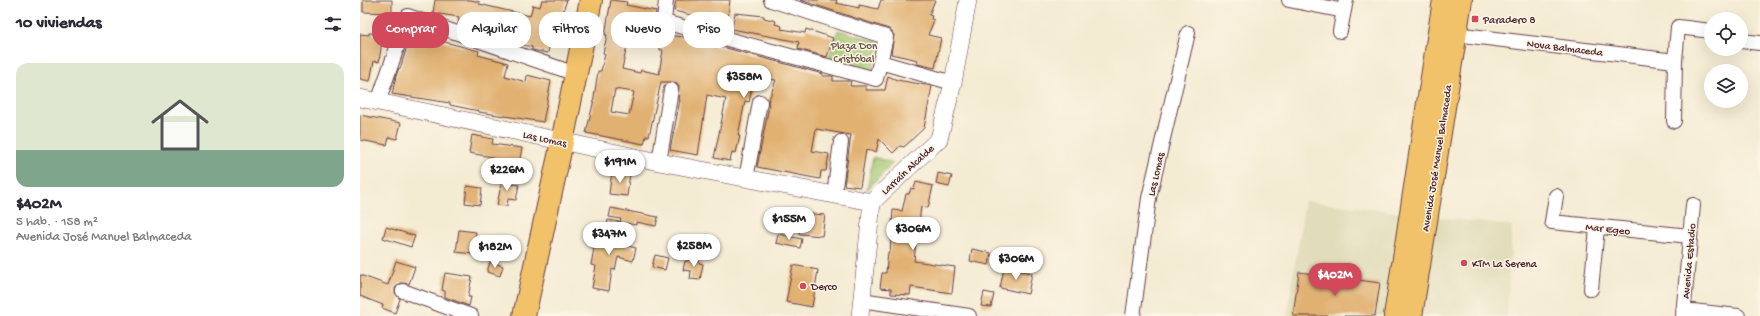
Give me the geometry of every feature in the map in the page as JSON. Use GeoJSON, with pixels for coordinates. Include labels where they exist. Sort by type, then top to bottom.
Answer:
{"type":"FeatureCollection","features":[{"type":"Feature","properties":{"kind":"main road"},"geometry":{"type":"LineString","coordinates":[[524,316],[591,0]]}},
{"type":"Feature","properties":{"kind":"main road","name":"Avenida José Manuel Balmaceda"},"geometry":{"type":"LineString","coordinates":[[1394,316],[1444,0]]}},
{"type":"Feature","properties":{"kind":"main road","name":"Avenida José Manuel Balmaceda"},"geometry":{"type":"LineString","coordinates":[[1411,316],[1461,0]]}},
{"type":"Feature","properties":{"kind":"street"},"geometry":{"type":"LineString","coordinates":[[666,0],[664,22],[876,79],[886,37],[771,0]]}},
{"type":"Feature","properties":{"kind":"street"},"geometry":{"type":"LineString","coordinates":[[1288,0],[1345,6],[1340,31]]}},
{"type":"Feature","properties":{"kind":"street","name":"Larraín Alcalde"},"geometry":{"type":"LineString","coordinates":[[861,308],[872,202],[939,139],[953,83],[964,1]]}},
{"type":"Feature","properties":{"kind":"street"},"geometry":{"type":"LineString","coordinates":[[378,102],[408,16],[576,74]]}},
{"type":"Feature","properties":{"kind":"street"},"geometry":{"type":"LineString","coordinates":[[1674,121],[1675,61],[1678,28],[1704,30]]}},
{"type":"Feature","properties":{"kind":"street","name":"Las Lomas"},"geometry":{"type":"LineString","coordinates":[[1133,316],[1150,198],[1188,33]]}},
{"type":"Feature","properties":{"kind":"street","name":"Nova Balmaceda"},"geometry":{"type":"LineString","coordinates":[[1455,34],[1675,61]]}},
{"type":"Feature","properties":{"kind":"street"},"geometry":{"type":"LineString","coordinates":[[1748,42],[1760,43]]}},
{"type":"Feature","properties":{"kind":"street"},"geometry":{"type":"LineString","coordinates":[[880,62],[953,83]]}},
{"type":"Feature","properties":{"kind":"street"},"geometry":{"type":"LineString","coordinates":[[659,162],[670,90]]}},
{"type":"Feature","properties":{"kind":"street","name":"Las Lomas"},"geometry":{"type":"LineString","coordinates":[[360,98],[659,162],[872,202]]}},
{"type":"Feature","properties":{"kind":"street"},"geometry":{"type":"LineString","coordinates":[[746,179],[760,102]]}},
{"type":"Feature","properties":{"kind":"street"},"geometry":{"type":"LineString","coordinates":[[834,195],[841,142]]}},
{"type":"Feature","properties":{"kind":"street","name":"Mar Egeo"},"geometry":{"type":"LineString","coordinates":[[1556,196],[1552,222],[1597,228],[1690,236]]}},
{"type":"Feature","properties":{"kind":"street","name":"Avenida Estadio"},"geometry":{"type":"LineString","coordinates":[[1683,313],[1693,206]]}},
{"type":"Feature","properties":{"kind":"street"},"geometry":{"type":"LineString","coordinates":[[1591,289],[1597,228]]}},
{"type":"Feature","properties":{"kind":"street"},"geometry":{"type":"LineString","coordinates":[[403,291],[471,316]]}},
{"type":"Feature","properties":{"kind":"street"},"geometry":{"type":"LineString","coordinates":[[861,308],[969,316]]}},
{"type":"Feature","properties":{"kind":"street"},"geometry":{"type":"LineString","coordinates":[[1683,313],[1738,316]]}},
{"type":"Feature","properties":{"kind":"shaded area"},"geometry":{"type":"Polygon","coordinates":[[[1305,201],[1512,226],[1507,316],[1287,316],[1305,201]]]}},
{"type":"Feature","properties":{"kind":"green space","name":"Plaza Don Cristóbal"},"geometry":{"type":"Polygon","coordinates":[[[838,30],[880,42],[871,73],[828,60],[838,30]]]}},
{"type":"Feature","properties":{"kind":"green space"},"geometry":{"type":"Polygon","coordinates":[[[873,157],[893,163],[867,190],[873,157]]]}},
{"type":"Feature","properties":{"kind":"building"},"geometry":{"type":"Polygon","coordinates":[[[363,0],[392,0],[392,12],[363,12],[363,0]]]}},
{"type":"Feature","properties":{"kind":"building"},"geometry":{"type":"Polygon","coordinates":[[[435,0],[471,0],[480,2],[479,4],[513,12],[457,12],[457,17],[449,15],[449,12],[433,12],[435,0]]]}},
{"type":"Feature","properties":{"kind":"building"},"geometry":{"type":"Polygon","coordinates":[[[542,0],[567,0],[563,12],[539,12],[539,48],[549,48],[548,53],[532,50],[531,12],[533,5],[540,7],[542,0]]]}},
{"type":"Feature","properties":{"kind":"building"},"geometry":{"type":"Polygon","coordinates":[[[611,0],[627,2],[626,5],[656,11],[611,12],[611,48],[626,48],[622,69],[640,73],[641,70],[659,74],[663,50],[660,50],[660,48],[675,48],[675,36],[683,37],[683,48],[726,48],[823,74],[822,76],[833,76],[833,81],[851,81],[850,86],[866,86],[866,90],[885,90],[888,76],[897,80],[932,86],[924,128],[904,147],[900,146],[893,153],[879,139],[876,152],[866,150],[860,187],[844,185],[851,135],[816,129],[812,151],[829,154],[826,171],[821,171],[820,179],[757,167],[769,106],[768,102],[776,80],[754,77],[749,102],[745,101],[736,153],[732,152],[730,161],[714,158],[726,99],[707,95],[698,155],[670,150],[680,100],[678,99],[679,85],[673,82],[661,82],[649,136],[646,136],[644,144],[586,133],[593,104],[598,71],[601,71],[605,54],[603,53],[607,35],[605,35],[611,0]],[[615,89],[611,112],[629,115],[634,92],[615,89]]]}},
{"type":"Feature","properties":{"kind":"building"},"geometry":{"type":"Polygon","coordinates":[[[676,0],[730,0],[728,12],[683,13],[674,11],[676,0]]]}},
{"type":"Feature","properties":{"kind":"building"},"geometry":{"type":"Polygon","coordinates":[[[800,0],[837,0],[836,3],[859,8],[859,5],[878,9],[881,0],[935,0],[929,15],[932,16],[931,19],[934,20],[928,35],[941,38],[935,68],[917,64],[918,60],[891,54],[894,35],[889,29],[800,0]]]}},
{"type":"Feature","properties":{"kind":"building"},"geometry":{"type":"Polygon","coordinates":[[[735,13],[764,16],[764,18],[776,21],[775,24],[782,26],[781,29],[805,33],[806,29],[833,38],[827,57],[798,49],[799,42],[734,29],[735,13]]]}},
{"type":"Feature","properties":{"kind":"building"},"geometry":{"type":"Polygon","coordinates":[[[369,33],[372,33],[372,48],[381,48],[379,62],[374,61],[370,81],[360,79],[360,34],[369,35],[369,33]]]}},
{"type":"Feature","properties":{"kind":"building"},"geometry":{"type":"Polygon","coordinates":[[[449,43],[457,45],[457,48],[468,48],[479,51],[478,55],[508,63],[505,76],[526,82],[527,75],[551,81],[543,122],[479,112],[450,105],[450,103],[392,94],[396,76],[399,68],[400,69],[406,48],[449,48],[449,43]]]}},
{"type":"Feature","properties":{"kind":"building"},"geometry":{"type":"Polygon","coordinates":[[[360,115],[401,123],[397,139],[389,137],[387,145],[360,140],[360,115]]]}},
{"type":"Feature","properties":{"kind":"building"},"geometry":{"type":"Polygon","coordinates":[[[472,135],[493,139],[492,144],[522,148],[519,164],[469,153],[472,135]]]}},
{"type":"Feature","properties":{"kind":"building"},"geometry":{"type":"Polygon","coordinates":[[[612,171],[630,173],[627,196],[609,194],[612,171]]]}},
{"type":"Feature","properties":{"kind":"building"},"geometry":{"type":"Polygon","coordinates":[[[938,173],[952,176],[949,187],[936,184],[938,173]]]}},
{"type":"Feature","properties":{"kind":"building"},"geometry":{"type":"Polygon","coordinates":[[[503,176],[512,178],[510,184],[519,185],[516,200],[508,199],[507,206],[497,205],[503,176]]]}},
{"type":"Feature","properties":{"kind":"building"},"geometry":{"type":"Polygon","coordinates":[[[916,182],[933,186],[928,208],[921,207],[914,261],[955,267],[952,293],[911,287],[910,295],[891,294],[891,289],[880,288],[882,273],[886,273],[888,252],[890,252],[893,210],[902,211],[906,194],[909,194],[911,188],[914,189],[916,182]]]}},
{"type":"Feature","properties":{"kind":"building"},"geometry":{"type":"Polygon","coordinates":[[[467,186],[482,188],[480,205],[465,203],[467,186]]]}},
{"type":"Feature","properties":{"kind":"building"},"geometry":{"type":"Polygon","coordinates":[[[611,208],[658,217],[656,226],[636,222],[636,225],[620,222],[621,219],[609,217],[611,208]]]}},
{"type":"Feature","properties":{"kind":"building"},"geometry":{"type":"Polygon","coordinates":[[[801,213],[825,215],[822,236],[799,234],[801,213]]]}},
{"type":"Feature","properties":{"kind":"building"},"geometry":{"type":"Polygon","coordinates":[[[608,220],[620,222],[616,243],[636,248],[633,261],[618,257],[615,270],[612,269],[609,291],[592,288],[596,266],[591,265],[594,238],[604,239],[608,220]]]}},
{"type":"Feature","properties":{"kind":"building"},"geometry":{"type":"Polygon","coordinates":[[[386,227],[415,236],[411,247],[383,238],[386,227]]]}},
{"type":"Feature","properties":{"kind":"building"},"geometry":{"type":"Polygon","coordinates":[[[459,230],[476,232],[473,254],[456,252],[459,230]]]}},
{"type":"Feature","properties":{"kind":"building"},"geometry":{"type":"Polygon","coordinates":[[[778,234],[802,239],[800,248],[776,243],[778,234]]]}},
{"type":"Feature","properties":{"kind":"building"},"geometry":{"type":"Polygon","coordinates":[[[972,249],[991,253],[989,265],[970,261],[972,249]]]}},
{"type":"Feature","properties":{"kind":"building"},"geometry":{"type":"Polygon","coordinates":[[[655,255],[668,258],[665,270],[652,267],[655,255]]]}},
{"type":"Feature","properties":{"kind":"building"},"geometry":{"type":"Polygon","coordinates":[[[689,256],[699,258],[699,263],[703,264],[700,280],[690,279],[691,271],[683,270],[685,261],[688,261],[689,256]]]}},
{"type":"Feature","properties":{"kind":"building"},"geometry":{"type":"Polygon","coordinates":[[[396,261],[415,267],[409,284],[401,283],[395,288],[395,293],[400,299],[395,313],[382,308],[383,305],[360,296],[360,275],[388,285],[396,261]]]}},
{"type":"Feature","properties":{"kind":"building"},"geometry":{"type":"Polygon","coordinates":[[[490,262],[503,266],[500,276],[487,272],[490,262]]]}},
{"type":"Feature","properties":{"kind":"building","name":"Derco"},"geometry":{"type":"Polygon","coordinates":[[[793,265],[818,270],[812,307],[786,302],[793,265]]]}},
{"type":"Feature","properties":{"kind":"building"},"geometry":{"type":"Polygon","coordinates":[[[1004,268],[1032,273],[1028,294],[1000,288],[1004,268]]]}},
{"type":"Feature","properties":{"kind":"building"},"geometry":{"type":"Polygon","coordinates":[[[1299,272],[1380,283],[1375,316],[1293,316],[1299,272]]]}},
{"type":"Feature","properties":{"kind":"building"},"geometry":{"type":"Polygon","coordinates":[[[445,273],[472,277],[468,297],[471,297],[469,306],[445,297],[445,291],[442,290],[445,273]]]}},
{"type":"Feature","properties":{"kind":"building"},"geometry":{"type":"Polygon","coordinates":[[[984,292],[994,294],[991,307],[981,306],[984,292]]]}},
{"type":"Feature","properties":{"kind":"place","name":"Paradero 8"},"geometry":{"type":"Point","coordinates":[1475,19]}},
{"type":"Feature","properties":{"kind":"place","name":"KTM La Serena"},"geometry":{"type":"Point","coordinates":[1464,263]}},
{"type":"Feature","properties":{"kind":"place","name":"Derco"},"geometry":{"type":"Point","coordinates":[803,286]}}]}
